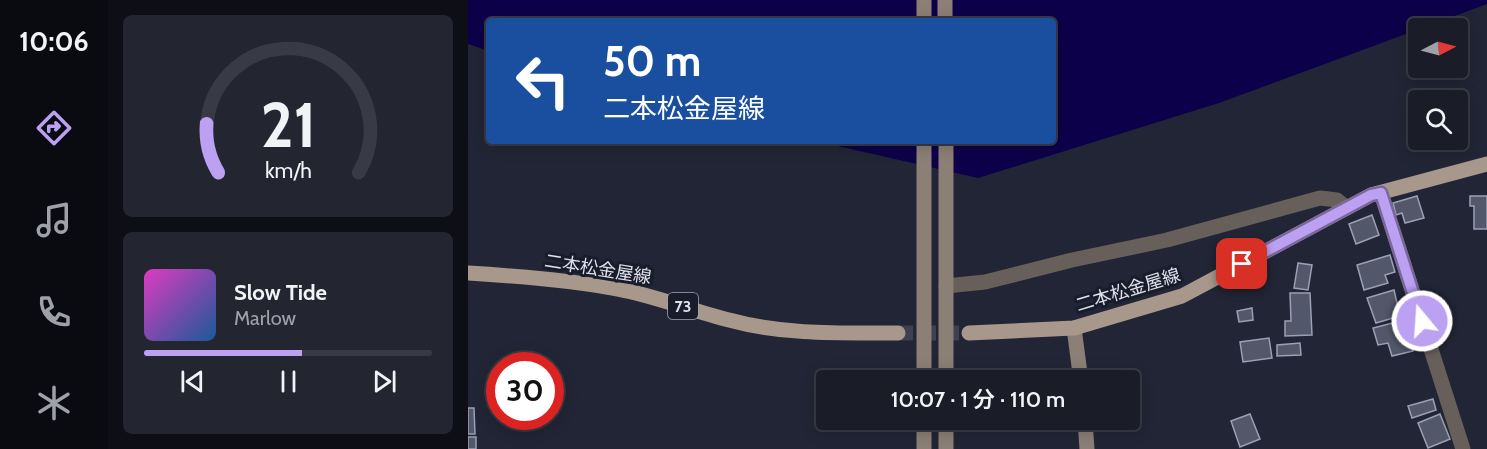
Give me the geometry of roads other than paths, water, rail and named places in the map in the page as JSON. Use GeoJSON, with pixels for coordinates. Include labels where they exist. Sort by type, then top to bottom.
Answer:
{"type":"FeatureCollection","features":[{"type":"Feature","properties":{"kind":"main road","name":"二本松金屋線"},"geometry":{"type":"LineString","coordinates":[[969,333],[1074,328],[1182,296],[1347,208],[1381,193],[1487,164]]}},
{"type":"Feature","properties":{"kind":"main road","name":"二本松金屋線"},"geometry":{"type":"LineString","coordinates":[[468,273],[530,277],[616,289],[657,298],[729,321],[765,328],[834,334],[898,333]]}},
{"type":"Feature","properties":{"kind":"street"},"geometry":{"type":"LineString","coordinates":[[924,0],[924,18]]}},
{"type":"Feature","properties":{"kind":"street"},"geometry":{"type":"LineString","coordinates":[[945,0],[945,18]]}},
{"type":"Feature","properties":{"kind":"street"},"geometry":{"type":"LineString","coordinates":[[924,144],[924,370]]}},
{"type":"Feature","properties":{"kind":"street"},"geometry":{"type":"LineString","coordinates":[[946,144],[946,370]]}},
{"type":"Feature","properties":{"kind":"street"},"geometry":{"type":"LineString","coordinates":[[1381,193],[1463,449]]}},
{"type":"Feature","properties":{"kind":"street"},"geometry":{"type":"LineString","coordinates":[[946,286],[985,282],[1072,260],[1167,240],[1320,198],[1329,197],[1347,208]]}},
{"type":"Feature","properties":{"kind":"street"},"geometry":{"type":"LineString","coordinates":[[1074,328],[1080,370]]}},
{"type":"Feature","properties":{"kind":"street"},"geometry":{"type":"LineString","coordinates":[[924,430],[924,449]]}},
{"type":"Feature","properties":{"kind":"street"},"geometry":{"type":"LineString","coordinates":[[946,430],[946,449]]}},
{"type":"Feature","properties":{"kind":"street"},"geometry":{"type":"LineString","coordinates":[[1086,430],[1087,449]]}},
{"type":"Feature","properties":{"kind":"tunnel"},"geometry":{"type":"LineString","coordinates":[[898,333],[969,333]]}}]}
